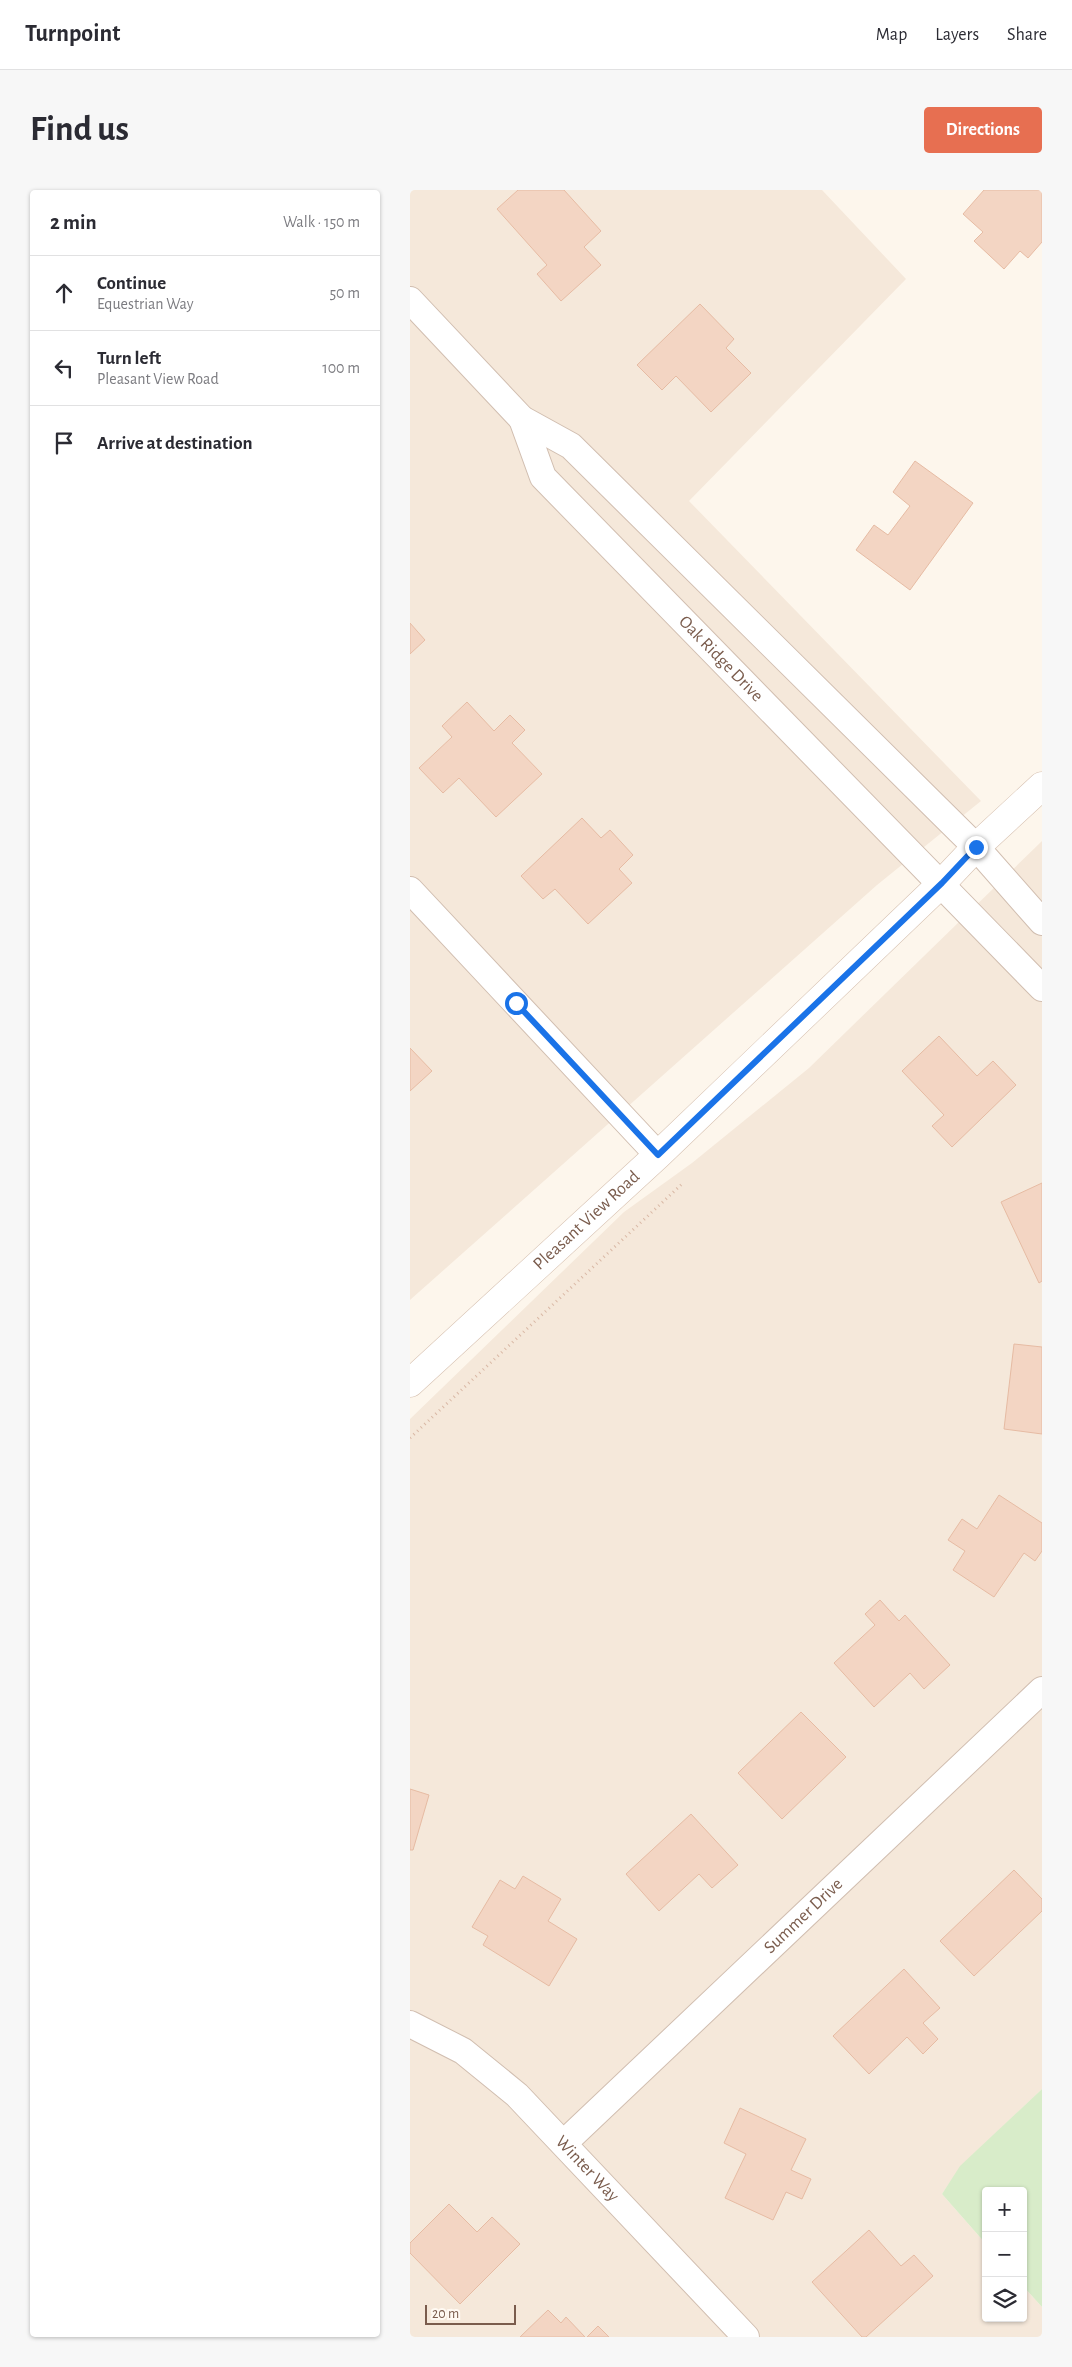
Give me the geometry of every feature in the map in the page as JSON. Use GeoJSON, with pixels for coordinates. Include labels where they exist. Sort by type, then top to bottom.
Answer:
{"type":"FeatureCollection","features":[{"type":"Feature","properties":{"kind":"main road","name":"Pleasant View Road"},"geometry":{"type":"LineString","coordinates":[[410,1383],[658,1155],[942,883],[976,847],[1042,786]]}},
{"type":"Feature","properties":{"kind":"street","name":"Oak Ridge Drive"},"geometry":{"type":"LineString","coordinates":[[410,300],[522,419],[571,446],[976,847]]}},
{"type":"Feature","properties":{"kind":"street","name":"Oak Ridge Drive"},"geometry":{"type":"LineString","coordinates":[[522,419],[543,477],[942,883]]}},
{"type":"Feature","properties":{"kind":"street"},"geometry":{"type":"LineString","coordinates":[[976,847],[1042,922]]}},
{"type":"Feature","properties":{"kind":"street"},"geometry":{"type":"LineString","coordinates":[[942,883],[1042,988]]}},
{"type":"Feature","properties":{"kind":"street"},"geometry":{"type":"LineString","coordinates":[[410,890],[658,1155]]}},
{"type":"Feature","properties":{"kind":"street","name":"Summer Drive"},"geometry":{"type":"LineString","coordinates":[[564,2143],[1042,1690]]}},
{"type":"Feature","properties":{"kind":"street","name":"Winter Way"},"geometry":{"type":"LineString","coordinates":[[410,2024],[463,2051],[517,2095],[746,2337]]}},
{"type":"Feature","properties":{"kind":"path"},"geometry":{"type":"LineString","coordinates":[[410,1438],[682,1184]]}},
{"type":"Feature","properties":{"kind":"shaded area"},"geometry":{"type":"Polygon","coordinates":[[[410,190],[822,190],[906,279],[689,501],[981,801],[877,885],[410,1300],[410,190]]]}},
{"type":"Feature","properties":{"kind":"shaded area"},"geometry":{"type":"Polygon","coordinates":[[[1042,841],[1042,2089],[961,2166],[942,2194],[982,2239],[982,2322],[1027,2322],[1027,2290],[1042,2307],[1042,2337],[410,2337],[410,1419],[624,1212],[692,1163],[809,1068],[1042,841]]]}},
{"type":"Feature","properties":{"kind":"green space"},"geometry":{"type":"Polygon","coordinates":[[[1042,2089],[1042,2307],[1027,2290],[1027,2187],[982,2187],[982,2239],[942,2194],[960,2166],[1042,2089]]]}},
{"type":"Feature","properties":{"kind":"building"},"geometry":{"type":"Polygon","coordinates":[[[518,190],[564,190],[601,231],[584,247],[601,265],[561,301],[537,274],[547,265],[497,209],[518,190]]]}},
{"type":"Feature","properties":{"kind":"building"},"geometry":{"type":"Polygon","coordinates":[[[984,190],[1042,190],[1042,242],[1028,258],[1020,251],[1004,269],[974,241],[983,232],[963,214],[984,190]]]}},
{"type":"Feature","properties":{"kind":"building"},"geometry":{"type":"Polygon","coordinates":[[[700,304],[734,339],[726,348],[751,373],[711,412],[676,376],[662,390],[637,365],[700,304]]]}},
{"type":"Feature","properties":{"kind":"building"},"geometry":{"type":"Polygon","coordinates":[[[915,461],[973,503],[910,590],[856,550],[874,525],[888,535],[910,506],[893,492],[915,461]]]}},
{"type":"Feature","properties":{"kind":"building"},"geometry":{"type":"Polygon","coordinates":[[[410,623],[425,640],[410,654],[410,623]]]}},
{"type":"Feature","properties":{"kind":"building"},"geometry":{"type":"Polygon","coordinates":[[[467,702],[494,731],[510,715],[525,730],[512,743],[542,774],[496,817],[459,778],[443,793],[419,768],[452,737],[442,726],[467,702]]]}},
{"type":"Feature","properties":{"kind":"building"},"geometry":{"type":"Polygon","coordinates":[[[582,818],[601,838],[610,830],[633,855],[619,869],[632,883],[588,924],[555,889],[543,899],[521,876],[582,818]]]}},
{"type":"Feature","properties":{"kind":"building"},"geometry":{"type":"Polygon","coordinates":[[[939,1036],[977,1076],[993,1061],[1016,1085],[952,1147],[932,1126],[944,1115],[902,1071],[939,1036]]]}},
{"type":"Feature","properties":{"kind":"building"},"geometry":{"type":"Polygon","coordinates":[[[410,1048],[432,1071],[410,1091],[410,1048]]]}},
{"type":"Feature","properties":{"kind":"building"},"geometry":{"type":"Polygon","coordinates":[[[1042,1183],[1042,1281],[1039,1283],[1001,1202],[1042,1183]]]}},
{"type":"Feature","properties":{"kind":"building"},"geometry":{"type":"Polygon","coordinates":[[[1014,1344],[1042,1347],[1042,1434],[1004,1429],[1014,1344]]]}},
{"type":"Feature","properties":{"kind":"building"},"geometry":{"type":"Polygon","coordinates":[[[999,1495],[1042,1523],[1042,1551],[1035,1561],[1024,1553],[994,1597],[953,1570],[965,1551],[948,1540],[962,1519],[977,1529],[999,1495]]]}},
{"type":"Feature","properties":{"kind":"building"},"geometry":{"type":"Polygon","coordinates":[[[880,1600],[899,1621],[905,1615],[950,1665],[924,1689],[910,1673],[874,1707],[834,1663],[875,1625],[865,1614],[880,1600]]]}},
{"type":"Feature","properties":{"kind":"building"},"geometry":{"type":"Polygon","coordinates":[[[801,1712],[846,1757],[782,1819],[738,1773],[801,1712]]]}},
{"type":"Feature","properties":{"kind":"building"},"geometry":{"type":"Polygon","coordinates":[[[410,1789],[429,1795],[413,1850],[410,1850],[410,1789]]]}},
{"type":"Feature","properties":{"kind":"building"},"geometry":{"type":"Polygon","coordinates":[[[691,1814],[738,1865],[712,1888],[699,1874],[659,1911],[626,1874],[691,1814]]]}},
{"type":"Feature","properties":{"kind":"building"},"geometry":{"type":"Polygon","coordinates":[[[1014,1870],[1042,1899],[1042,1911],[974,1976],[940,1941],[1014,1870]]]}},
{"type":"Feature","properties":{"kind":"building"},"geometry":{"type":"Polygon","coordinates":[[[523,1876],[561,1899],[548,1921],[577,1939],[549,1986],[483,1945],[488,1936],[472,1927],[500,1880],[515,1889],[523,1876]]]}},
{"type":"Feature","properties":{"kind":"building"},"geometry":{"type":"Polygon","coordinates":[[[904,1969],[940,2008],[923,2023],[938,2039],[923,2054],[907,2037],[869,2074],[833,2036],[904,1969]]]}},
{"type":"Feature","properties":{"kind":"building"},"geometry":{"type":"Polygon","coordinates":[[[740,2108],[806,2139],[791,2170],[811,2179],[802,2199],[786,2192],[773,2220],[725,2198],[746,2154],[724,2143],[740,2108]]]}},
{"type":"Feature","properties":{"kind":"building"},"geometry":{"type":"Polygon","coordinates":[[[449,2204],[477,2232],[492,2217],[520,2244],[460,2304],[410,2253],[410,2243],[449,2204]]]}},
{"type":"Feature","properties":{"kind":"building"},"geometry":{"type":"Polygon","coordinates":[[[869,2230],[901,2266],[914,2255],[933,2276],[866,2337],[862,2337],[812,2282],[869,2230]]]}},
{"type":"Feature","properties":{"kind":"building"},"geometry":{"type":"Polygon","coordinates":[[[548,2310],[561,2323],[566,2317],[585,2337],[520,2337],[548,2310]]]}},
{"type":"Feature","properties":{"kind":"building"},"geometry":{"type":"Polygon","coordinates":[[[598,2326],[609,2337],[587,2337],[598,2326]]]}},
{"type":"Feature","properties":{"kind":"route"},"geometry":{"type":"LineString","coordinates":[[516,1003],[658,1155],[942,883],[976,847]]}}]}
